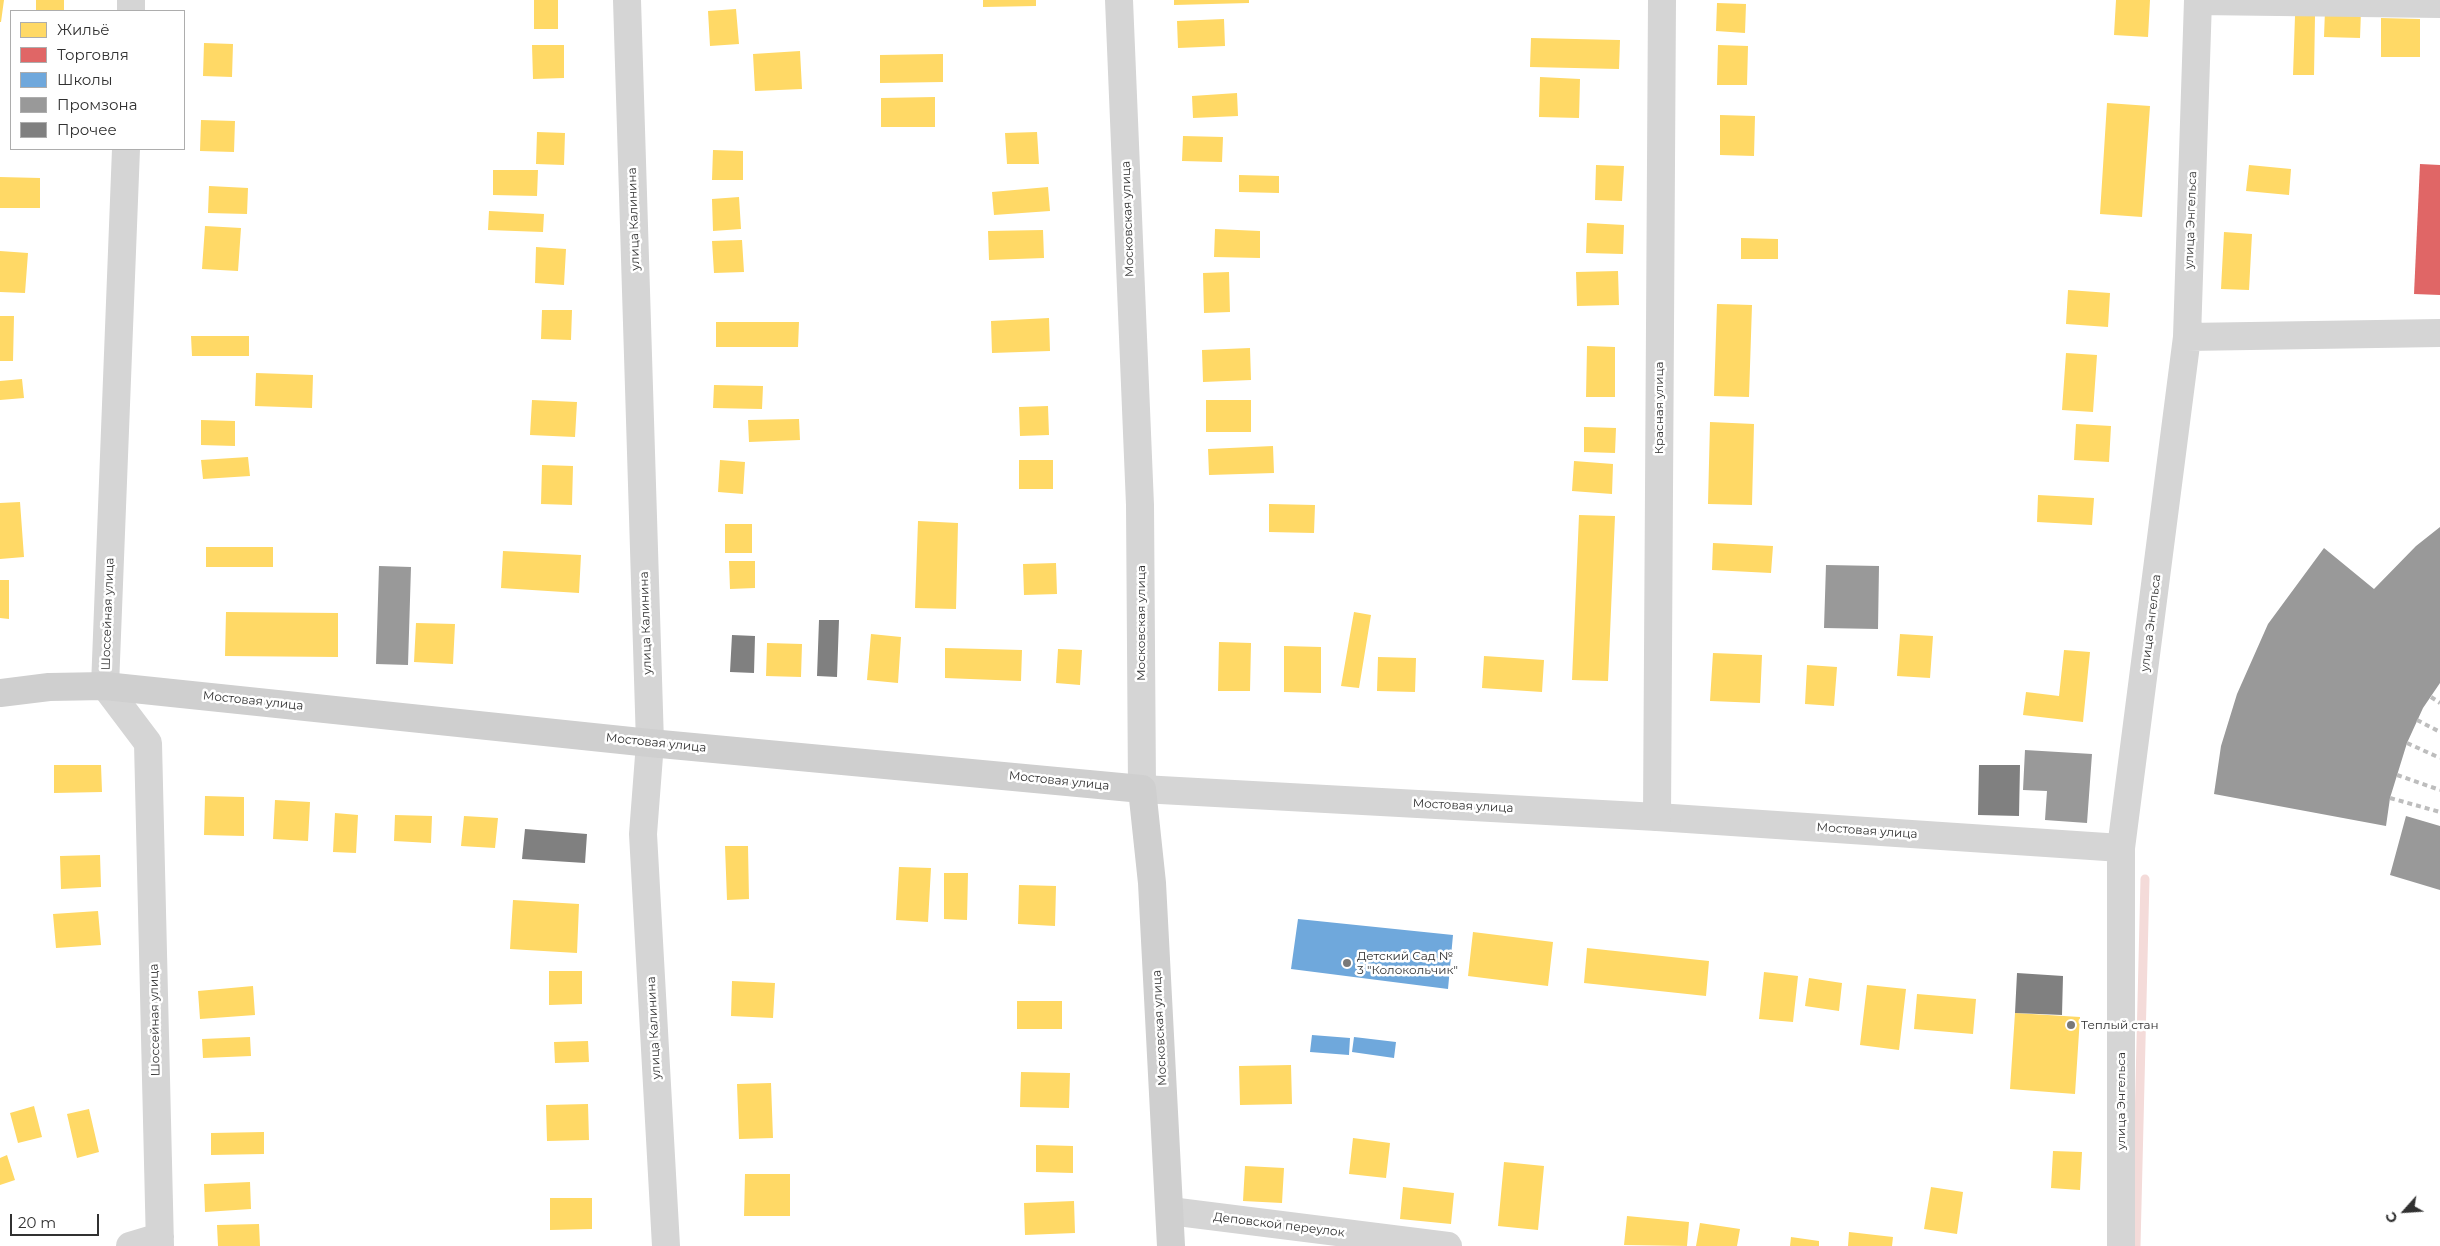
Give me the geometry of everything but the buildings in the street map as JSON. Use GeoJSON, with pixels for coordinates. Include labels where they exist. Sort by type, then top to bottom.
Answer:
{"type":"FeatureCollection","features":[{"type":"Feature","properties":{"kind":"main road","name":"Мостовая улица"},"geometry":{"type":"LineString","coordinates":[[0,693],[49,687],[105,686],[650,743],[1142,789]]}},
{"type":"Feature","properties":{"kind":"main road","name":"Московская улица"},"geometry":{"type":"LineString","coordinates":[[1142,789],[1152,883],[1171,1246]]}},
{"type":"Feature","properties":{"kind":"street","name":"улица Калинина"},"geometry":{"type":"LineString","coordinates":[[627,0],[650,743],[643,834],[666,1246]]}},
{"type":"Feature","properties":{"kind":"street","name":"Московская улица"},"geometry":{"type":"LineString","coordinates":[[1119,0],[1140,505],[1142,789]]}},
{"type":"Feature","properties":{"kind":"street","name":"Красная улица"},"geometry":{"type":"LineString","coordinates":[[1656,817],[1662,0]]}},
{"type":"Feature","properties":{"kind":"street"},"geometry":{"type":"LineString","coordinates":[[2198,0],[2440,4]]}},
{"type":"Feature","properties":{"kind":"street","name":"улица Энгельса"},"geometry":{"type":"LineString","coordinates":[[2121,1246],[2121,848],[2187,337],[2198,0]]}},
{"type":"Feature","properties":{"kind":"street","name":"Шоссейная улица"},"geometry":{"type":"LineString","coordinates":[[126,150],[105,686],[148,744],[160,1242]]}},
{"type":"Feature","properties":{"kind":"street"},"geometry":{"type":"LineString","coordinates":[[2187,337],[2440,332]]}},
{"type":"Feature","properties":{"kind":"street","name":"Мостовая улица"},"geometry":{"type":"LineString","coordinates":[[1142,789],[1656,817],[2121,848]]}},
{"type":"Feature","properties":{"kind":"street","name":"Деповской переулок"},"geometry":{"type":"LineString","coordinates":[[1170,1211],[1448,1246]]}},
{"type":"Feature","properties":{"kind":"street"},"geometry":{"type":"LineString","coordinates":[[130,1246],[160,1242]]}},
{"type":"Feature","properties":{"kind":"waterway"},"geometry":{"type":"LineString","coordinates":[[2136,1246],[2145,879]]}},
{"type":"Feature","properties":{"kind":"railway"},"geometry":{"type":"LineString","coordinates":[[2431,697],[2440,703]]}},
{"type":"Feature","properties":{"kind":"railway"},"geometry":{"type":"LineString","coordinates":[[2417,720],[2440,732]]}},
{"type":"Feature","properties":{"kind":"railway"},"geometry":{"type":"LineString","coordinates":[[2407,743],[2440,758]]}},
{"type":"Feature","properties":{"kind":"railway"},"geometry":{"type":"LineString","coordinates":[[2397,775],[2440,790]]}},
{"type":"Feature","properties":{"kind":"railway"},"geometry":{"type":"LineString","coordinates":[[2390,798],[2440,812]]}},
{"type":"Feature","properties":{"kind":"place","name":"Детский Сад № 3 \"Колокольчик\""},"geometry":{"type":"Point","coordinates":[1347,963]}},
{"type":"Feature","properties":{"kind":"place","name":"Теплый стан"},"geometry":{"type":"Point","coordinates":[2071,1025]}}]}
